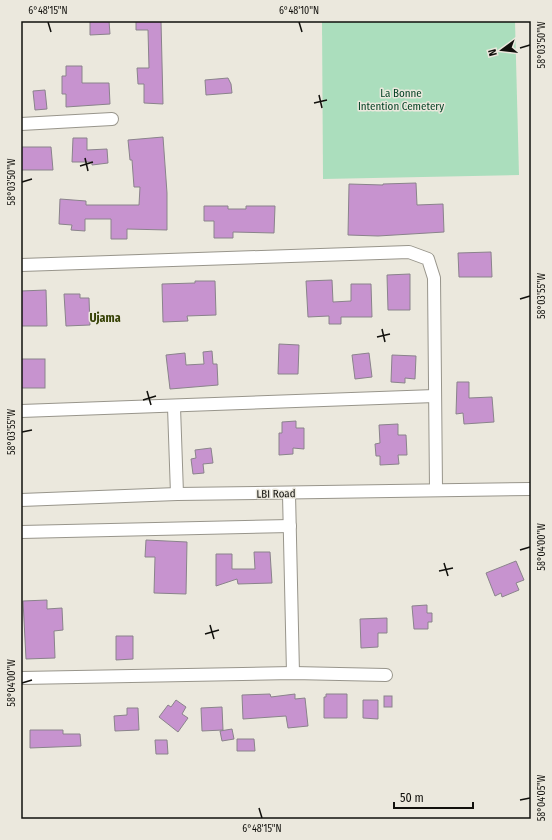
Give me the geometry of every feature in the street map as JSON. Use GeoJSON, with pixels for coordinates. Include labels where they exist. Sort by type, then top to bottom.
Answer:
{"type":"FeatureCollection","features":[{"type":"Feature","properties":{"kind":"street"},"geometry":{"type":"LineString","coordinates":[[21,124],[112,119]]}},
{"type":"Feature","properties":{"kind":"street"},"geometry":{"type":"LineString","coordinates":[[21,265],[409,252],[428,258],[434,278],[436,490]]}},
{"type":"Feature","properties":{"kind":"street"},"geometry":{"type":"LineString","coordinates":[[21,411],[174,407],[435,396]]}},
{"type":"Feature","properties":{"kind":"street"},"geometry":{"type":"LineString","coordinates":[[174,407],[177,494]]}},
{"type":"Feature","properties":{"kind":"street","name":"LBI Road"},"geometry":{"type":"LineString","coordinates":[[21,500],[177,494],[289,494],[531,489]]}},
{"type":"Feature","properties":{"kind":"street"},"geometry":{"type":"LineString","coordinates":[[289,494],[293,673]]}},
{"type":"Feature","properties":{"kind":"street"},"geometry":{"type":"LineString","coordinates":[[21,532],[290,526]]}},
{"type":"Feature","properties":{"kind":"street"},"geometry":{"type":"LineString","coordinates":[[21,678],[293,673],[386,675]]}},
{"type":"Feature","properties":{"kind":"green space","name":"La Bonne Intention Cemetery"},"geometry":{"type":"Polygon","coordinates":[[[322,21],[515,21],[519,175],[323,179],[322,21]]]}},
{"type":"Feature","properties":{"kind":"building"},"geometry":{"type":"Polygon","coordinates":[[[90,21],[109,21],[110,34],[90,35],[90,21]]]}},
{"type":"Feature","properties":{"kind":"building"},"geometry":{"type":"Polygon","coordinates":[[[136,21],[161,21],[163,104],[144,103],[144,84],[138,84],[137,68],[149,68],[148,30],[136,30],[136,21]]]}},
{"type":"Feature","properties":{"kind":"building"},"geometry":{"type":"Polygon","coordinates":[[[66,66],[82,66],[82,83],[109,83],[110,104],[66,107],[66,94],[62,94],[62,76],[66,76],[66,66]]]}},
{"type":"Feature","properties":{"kind":"building"},"geometry":{"type":"Polygon","coordinates":[[[228,78],[231,84],[232,93],[206,95],[205,80],[228,78]]]}},
{"type":"Feature","properties":{"kind":"building"},"geometry":{"type":"Polygon","coordinates":[[[45,90],[47,109],[35,110],[33,91],[45,90]]]}},
{"type":"Feature","properties":{"kind":"building"},"geometry":{"type":"Polygon","coordinates":[[[163,137],[167,193],[167,230],[127,229],[127,239],[111,239],[111,219],[85,219],[85,231],[71,230],[72,225],[59,224],[60,199],[86,201],[86,205],[139,205],[140,187],[134,187],[132,160],[130,160],[128,140],[163,137]]]}},
{"type":"Feature","properties":{"kind":"building"},"geometry":{"type":"Polygon","coordinates":[[[73,138],[87,138],[87,150],[107,149],[108,163],[92,165],[92,162],[72,162],[73,138]]]}},
{"type":"Feature","properties":{"kind":"building"},"geometry":{"type":"Polygon","coordinates":[[[21,147],[51,147],[53,170],[21,170],[21,147]]]}},
{"type":"Feature","properties":{"kind":"building"},"geometry":{"type":"Polygon","coordinates":[[[416,183],[417,205],[443,204],[444,232],[378,236],[348,235],[349,184],[383,185],[416,183]]]}},
{"type":"Feature","properties":{"kind":"building"},"geometry":{"type":"Polygon","coordinates":[[[204,206],[228,206],[228,209],[246,209],[246,206],[275,206],[274,233],[233,232],[233,238],[214,238],[214,221],[204,221],[204,206]]]}},
{"type":"Feature","properties":{"kind":"building"},"geometry":{"type":"Polygon","coordinates":[[[491,252],[492,277],[459,277],[458,253],[491,252]]]}},
{"type":"Feature","properties":{"kind":"building"},"geometry":{"type":"Polygon","coordinates":[[[410,274],[410,310],[388,310],[387,275],[410,274]]]}},
{"type":"Feature","properties":{"kind":"building"},"geometry":{"type":"Polygon","coordinates":[[[332,280],[333,302],[351,301],[351,284],[371,284],[372,317],[341,317],[341,324],[329,324],[329,316],[308,317],[306,281],[332,280]]]}},
{"type":"Feature","properties":{"kind":"building"},"geometry":{"type":"Polygon","coordinates":[[[195,281],[215,281],[216,315],[187,316],[188,321],[163,322],[162,284],[195,283],[195,281]]]}},
{"type":"Feature","properties":{"kind":"building"},"geometry":{"type":"Polygon","coordinates":[[[46,290],[47,326],[21,326],[21,291],[46,290]]]}},
{"type":"Feature","properties":{"kind":"building"},"geometry":{"type":"Polygon","coordinates":[[[64,294],[80,294],[80,298],[89,298],[90,325],[66,326],[64,294]]]}},
{"type":"Feature","properties":{"kind":"building"},"geometry":{"type":"Polygon","coordinates":[[[279,344],[299,345],[298,374],[278,374],[279,344]]]}},
{"type":"Feature","properties":{"kind":"building"},"geometry":{"type":"Polygon","coordinates":[[[212,351],[213,364],[217,364],[218,385],[170,389],[166,355],[185,353],[186,365],[204,364],[203,352],[212,351]]]}},
{"type":"Feature","properties":{"kind":"building"},"geometry":{"type":"Polygon","coordinates":[[[369,353],[372,377],[355,379],[352,355],[369,353]]]}},
{"type":"Feature","properties":{"kind":"building"},"geometry":{"type":"Polygon","coordinates":[[[392,355],[416,356],[415,379],[405,378],[405,383],[391,382],[392,355]]]}},
{"type":"Feature","properties":{"kind":"building"},"geometry":{"type":"Polygon","coordinates":[[[21,359],[45,359],[45,388],[21,388],[21,359]]]}},
{"type":"Feature","properties":{"kind":"building"},"geometry":{"type":"Polygon","coordinates":[[[457,382],[469,382],[469,398],[492,397],[494,422],[464,424],[463,413],[456,414],[457,382]]]}},
{"type":"Feature","properties":{"kind":"building"},"geometry":{"type":"Polygon","coordinates":[[[296,421],[296,428],[304,428],[304,449],[293,448],[293,454],[279,455],[279,433],[282,433],[282,422],[296,421]]]}},
{"type":"Feature","properties":{"kind":"building"},"geometry":{"type":"Polygon","coordinates":[[[398,424],[398,435],[406,435],[407,455],[398,455],[399,464],[380,465],[380,456],[376,456],[375,444],[380,443],[379,425],[398,424]]]}},
{"type":"Feature","properties":{"kind":"building"},"geometry":{"type":"Polygon","coordinates":[[[211,448],[213,463],[203,464],[204,473],[193,474],[191,459],[196,458],[195,450],[211,448]]]}},
{"type":"Feature","properties":{"kind":"building"},"geometry":{"type":"Polygon","coordinates":[[[146,540],[187,542],[186,594],[154,593],[155,557],[145,557],[146,540]]]}},
{"type":"Feature","properties":{"kind":"building"},"geometry":{"type":"Polygon","coordinates":[[[254,552],[270,552],[272,583],[238,584],[237,579],[216,586],[216,554],[232,554],[232,569],[255,569],[254,552]]]}},
{"type":"Feature","properties":{"kind":"building"},"geometry":{"type":"Polygon","coordinates":[[[516,561],[524,580],[516,583],[519,590],[502,597],[501,593],[495,596],[486,573],[516,561]]]}},
{"type":"Feature","properties":{"kind":"building"},"geometry":{"type":"Polygon","coordinates":[[[47,600],[47,609],[62,608],[63,630],[54,631],[55,658],[26,659],[23,601],[47,600]]]}},
{"type":"Feature","properties":{"kind":"building"},"geometry":{"type":"Polygon","coordinates":[[[427,605],[427,613],[432,613],[432,622],[428,622],[428,629],[414,629],[412,606],[427,605]]]}},
{"type":"Feature","properties":{"kind":"building"},"geometry":{"type":"Polygon","coordinates":[[[387,618],[387,633],[378,633],[378,647],[361,648],[360,619],[387,618]]]}},
{"type":"Feature","properties":{"kind":"building"},"geometry":{"type":"Polygon","coordinates":[[[116,636],[133,636],[133,659],[116,660],[116,636]]]}},
{"type":"Feature","properties":{"kind":"building"},"geometry":{"type":"Polygon","coordinates":[[[270,694],[271,697],[295,694],[295,699],[305,698],[308,726],[288,728],[286,716],[243,719],[242,695],[270,694]]]}},
{"type":"Feature","properties":{"kind":"building"},"geometry":{"type":"Polygon","coordinates":[[[326,694],[347,694],[347,718],[324,718],[324,697],[326,697],[326,694]]]}},
{"type":"Feature","properties":{"kind":"building"},"geometry":{"type":"Polygon","coordinates":[[[384,696],[392,696],[392,707],[384,707],[384,696]]]}},
{"type":"Feature","properties":{"kind":"building"},"geometry":{"type":"Polygon","coordinates":[[[176,700],[186,707],[182,714],[188,718],[178,732],[159,717],[168,705],[171,707],[176,700]]]}},
{"type":"Feature","properties":{"kind":"building"},"geometry":{"type":"Polygon","coordinates":[[[363,700],[378,700],[378,719],[363,718],[363,700]]]}},
{"type":"Feature","properties":{"kind":"building"},"geometry":{"type":"Polygon","coordinates":[[[222,707],[223,730],[202,731],[201,708],[222,707]]]}},
{"type":"Feature","properties":{"kind":"building"},"geometry":{"type":"Polygon","coordinates":[[[127,708],[138,708],[139,730],[115,731],[114,716],[127,715],[127,708]]]}},
{"type":"Feature","properties":{"kind":"building"},"geometry":{"type":"Polygon","coordinates":[[[232,729],[234,739],[222,741],[220,731],[232,729]]]}},
{"type":"Feature","properties":{"kind":"building"},"geometry":{"type":"Polygon","coordinates":[[[30,730],[63,730],[63,734],[80,734],[81,746],[30,748],[30,730]]]}},
{"type":"Feature","properties":{"kind":"building"},"geometry":{"type":"Polygon","coordinates":[[[237,739],[254,739],[255,751],[237,751],[237,739]]]}},
{"type":"Feature","properties":{"kind":"building"},"geometry":{"type":"Polygon","coordinates":[[[155,740],[167,740],[168,754],[156,754],[155,740]]]}},
{"type":"Feature","properties":{"kind":"district","name":"Ujama"},"geometry":{"type":"Point","coordinates":[105,318]}}]}
